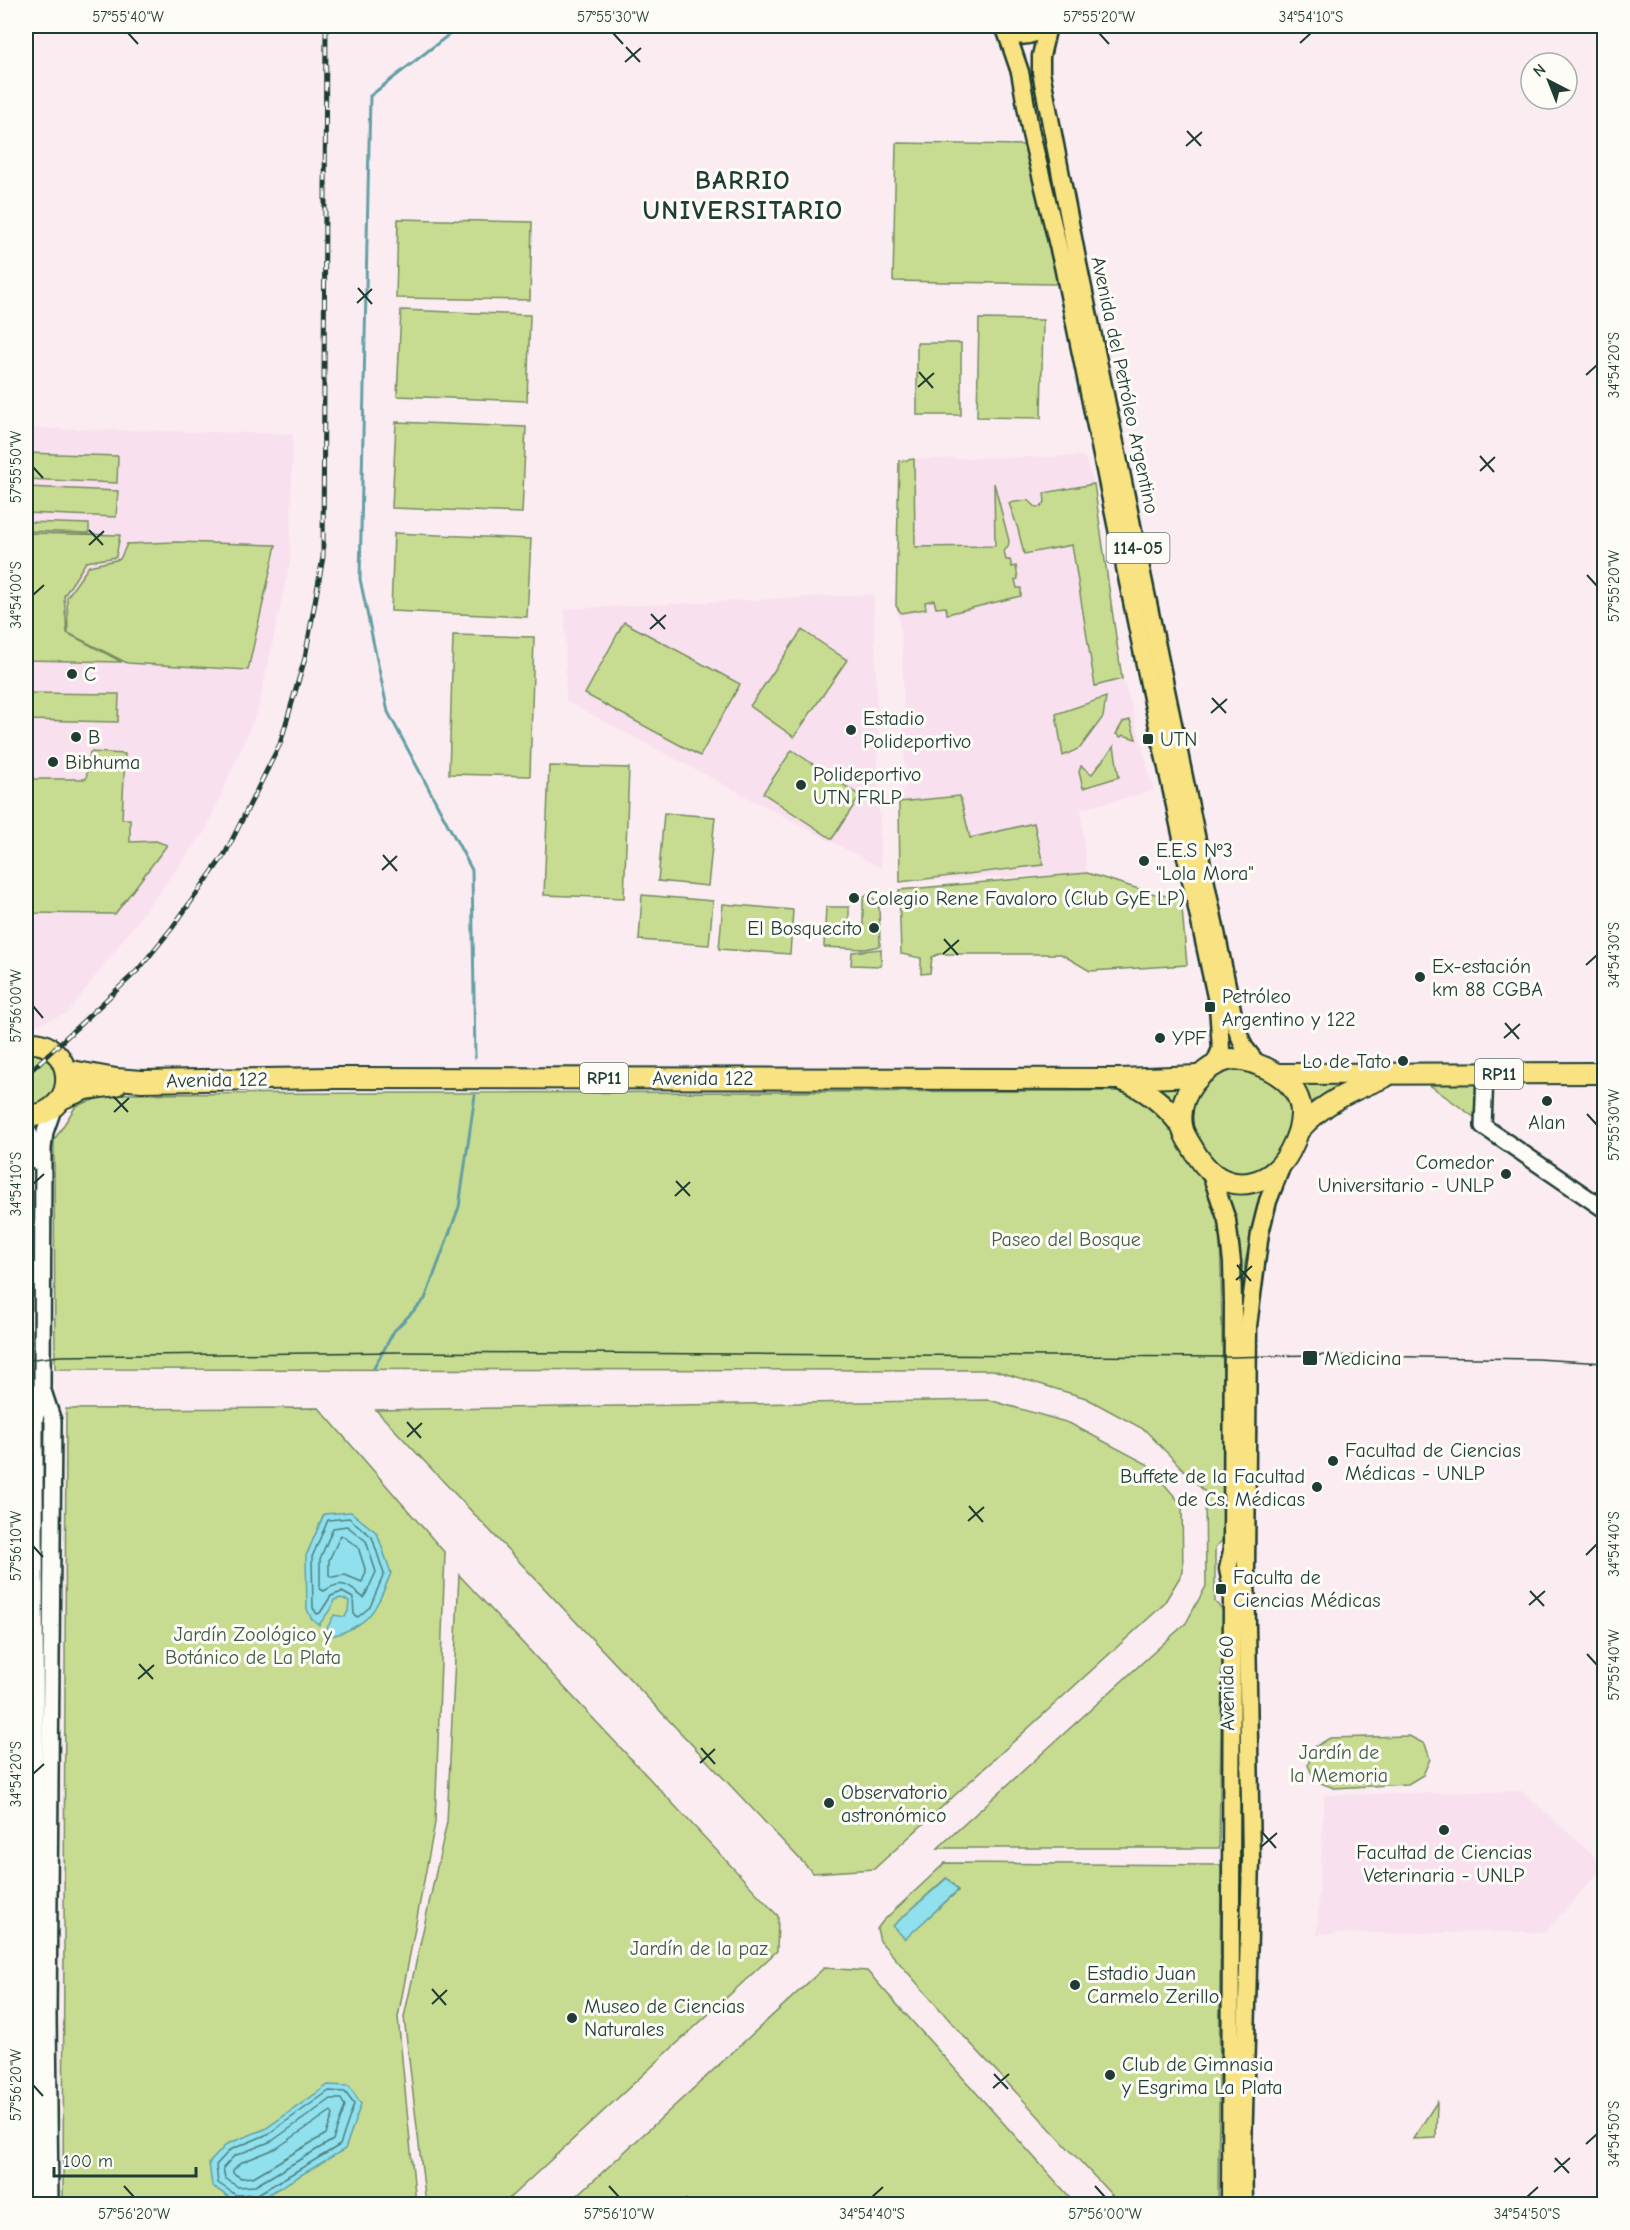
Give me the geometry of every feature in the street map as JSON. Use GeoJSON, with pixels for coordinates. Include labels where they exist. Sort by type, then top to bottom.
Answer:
{"type":"FeatureCollection","features":[{"type":"Feature","properties":{"kind":"highway"},"geometry":{"type":"LineString","coordinates":[[26,1043],[40,1044],[50,1048],[66,1070],[65,1090],[57,1104]]}},
{"type":"Feature","properties":{"kind":"highway","name":"RP11"},"geometry":{"type":"LineString","coordinates":[[1206,1071],[1231,1059],[1250,1061],[1288,1081],[1296,1091],[1302,1117],[1299,1130],[1282,1165]]}},
{"type":"Feature","properties":{"kind":"highway","name":"Avenida 122"},"geometry":{"type":"LineString","coordinates":[[66,1070],[142,1081],[330,1078],[1120,1079],[1206,1071]]}},
{"type":"Feature","properties":{"kind":"highway"},"geometry":{"type":"LineString","coordinates":[[1182,1127],[1185,1100],[1206,1071]]}},
{"type":"Feature","properties":{"kind":"highway","name":"RP11"},"geometry":{"type":"LineString","coordinates":[[1299,1130],[1312,1115],[1334,1099],[1393,1073]]}},
{"type":"Feature","properties":{"kind":"highway","name":"RP11"},"geometry":{"type":"LineString","coordinates":[[1277,1074],[1605,1073]]}},
{"type":"Feature","properties":{"kind":"highway","name":"Avenida 122"},"geometry":{"type":"LineString","coordinates":[[1120,1079],[1138,1086],[1155,1097],[1182,1127]]}},
{"type":"Feature","properties":{"kind":"highway","name":"Avenida 122"},"geometry":{"type":"LineString","coordinates":[[57,1104],[85,1089],[142,1081]]}},
{"type":"Feature","properties":{"kind":"highway","name":"RP11"},"geometry":{"type":"LineString","coordinates":[[26,1117],[40,1116],[57,1104]]}},
{"type":"Feature","properties":{"kind":"highway","name":"RP11"},"geometry":{"type":"LineString","coordinates":[[1182,1127],[1194,1152],[1211,1174]]}},
{"type":"Feature","properties":{"kind":"highway"},"geometry":{"type":"LineString","coordinates":[[1211,1174],[1224,1181],[1239,1184],[1254,1182],[1268,1176],[1282,1165]]}},
{"type":"Feature","properties":{"kind":"main road","name":"114-05"},"geometry":{"type":"LineString","coordinates":[[1004,28],[1025,36],[1038,32],[1046,26]]}},
{"type":"Feature","properties":{"kind":"main road","name":"Avenida del Petróleo Argentino"},"geometry":{"type":"LineString","coordinates":[[1046,26],[1041,72],[1078,264],[1235,1024],[1244,1047],[1258,1065]]}},
{"type":"Feature","properties":{"kind":"main road","name":"Avenida del Petróleo Argentino"},"geometry":{"type":"LineString","coordinates":[[1004,28],[1020,72],[1031,134],[1063,266],[1150,689],[1216,994],[1220,1017],[1221,1048],[1220,1055],[1206,1071]]}},
{"type":"Feature","properties":{"kind":"main road"},"geometry":{"type":"LineString","coordinates":[[1485,1074],[1483,1126],[1605,1209]]}},
{"type":"Feature","properties":{"kind":"main road"},"geometry":{"type":"LineString","coordinates":[[36,2205],[35,1419],[42,1385],[41,1183],[45,1132],[57,1104]]}},
{"type":"Feature","properties":{"kind":"main road"},"geometry":{"type":"LineString","coordinates":[[26,1127],[34,1144],[41,1183]]}},
{"type":"Feature","properties":{"kind":"main road","name":"Avenida 60"},"geometry":{"type":"LineString","coordinates":[[1244,2205],[1243,2149],[1251,1860],[1246,1569],[1248,1326],[1260,1233],[1268,1201],[1282,1165]]}},
{"type":"Feature","properties":{"kind":"main road","name":"Avenida 60"},"geometry":{"type":"LineString","coordinates":[[1211,1174],[1227,1220],[1232,1262],[1233,1303],[1232,1551],[1228,1569],[1232,1589],[1230,2205]]}},
{"type":"Feature","properties":{"kind":"main road"},"geometry":{"type":"LineString","coordinates":[[42,1385],[53,1420],[48,2003],[50,2205]]}},
{"type":"Feature","properties":{"kind":"shaded area"},"geometry":{"type":"Polygon","coordinates":[[[26,428],[293,434],[290,561],[258,710],[206,830],[67,1014],[26,1028],[26,428]]]}},
{"type":"Feature","properties":{"kind":"shaded area"},"geometry":{"type":"Polygon","coordinates":[[[1084,456],[1094,484],[1122,679],[1128,693],[1154,791],[1081,809],[1087,873],[900,882],[899,802],[905,786],[902,638],[896,606],[899,461],[1084,456]]]}},
{"type":"Feature","properties":{"kind":"shaded area","name":"Polideportivo UTN FRLP"},"geometry":{"type":"Polygon","coordinates":[[[874,594],[881,868],[566,701],[565,609],[874,594]]]}},
{"type":"Feature","properties":{"kind":"shaded area","name":"Facultad de Ciencias Veterinaria - UNLP"},"geometry":{"type":"Polygon","coordinates":[[[1522,1791],[1604,1865],[1546,1932],[1317,1934],[1324,1795],[1522,1791]]]}},
{"type":"Feature","properties":{"kind":"green space"},"geometry":{"type":"Polygon","coordinates":[[[896,143],[1028,145],[1059,278],[1055,284],[893,281],[896,143]]]}},
{"type":"Feature","properties":{"kind":"green space"},"geometry":{"type":"Polygon","coordinates":[[[398,219],[532,222],[530,300],[396,298],[398,219]]]}},
{"type":"Feature","properties":{"kind":"green space"},"geometry":{"type":"Polygon","coordinates":[[[401,310],[530,315],[527,401],[397,396],[401,310]]]}},
{"type":"Feature","properties":{"kind":"green space"},"geometry":{"type":"Polygon","coordinates":[[[979,319],[1043,320],[1041,418],[977,417],[979,319]]]}},
{"type":"Feature","properties":{"kind":"green space"},"geometry":{"type":"Polygon","coordinates":[[[917,343],[961,343],[961,415],[917,415],[917,343]]]}},
{"type":"Feature","properties":{"kind":"green space"},"geometry":{"type":"Polygon","coordinates":[[[396,422],[526,427],[522,513],[392,508],[396,422]]]}},
{"type":"Feature","properties":{"kind":"green space"},"geometry":{"type":"Polygon","coordinates":[[[26,453],[118,456],[117,483],[26,479],[26,453]]]}},
{"type":"Feature","properties":{"kind":"green space"},"geometry":{"type":"Polygon","coordinates":[[[914,459],[915,547],[995,546],[994,483],[1009,541],[1004,551],[1006,560],[1010,560],[1012,567],[1016,566],[1018,579],[1015,580],[1017,588],[1021,588],[1021,596],[947,614],[946,607],[936,608],[934,600],[925,602],[926,609],[901,613],[896,606],[899,461],[914,459]]]}},
{"type":"Feature","properties":{"kind":"green space"},"geometry":{"type":"Polygon","coordinates":[[[1094,484],[1122,679],[1095,686],[1072,545],[1024,554],[1009,503],[1028,500],[1036,507],[1041,507],[1045,502],[1044,493],[1094,484]]]}},
{"type":"Feature","properties":{"kind":"green space"},"geometry":{"type":"Polygon","coordinates":[[[26,487],[118,491],[116,517],[26,513],[26,487]]]}},
{"type":"Feature","properties":{"kind":"green space"},"geometry":{"type":"Polygon","coordinates":[[[26,522],[89,524],[89,533],[26,531],[26,522]]]}},
{"type":"Feature","properties":{"kind":"green space"},"geometry":{"type":"Polygon","coordinates":[[[26,533],[120,535],[116,557],[86,562],[64,596],[67,633],[122,662],[26,660],[26,533]]]}},
{"type":"Feature","properties":{"kind":"green space"},"geometry":{"type":"Polygon","coordinates":[[[394,533],[531,539],[527,617],[391,611],[394,533]]]}},
{"type":"Feature","properties":{"kind":"green space"},"geometry":{"type":"Polygon","coordinates":[[[175,542],[276,545],[248,670],[127,663],[68,633],[67,597],[89,566],[120,559],[127,544],[175,542]]]}},
{"type":"Feature","properties":{"kind":"green space"},"geometry":{"type":"Polygon","coordinates":[[[624,622],[740,684],[700,756],[585,694],[624,622]]]}},
{"type":"Feature","properties":{"kind":"green space"},"geometry":{"type":"Polygon","coordinates":[[[802,630],[847,660],[794,737],[750,706],[802,630]]]}},
{"type":"Feature","properties":{"kind":"green space"},"geometry":{"type":"Polygon","coordinates":[[[453,635],[534,637],[530,776],[449,774],[453,635]]]}},
{"type":"Feature","properties":{"kind":"green space"},"geometry":{"type":"Polygon","coordinates":[[[26,693],[119,694],[118,722],[26,720],[26,693]]]}},
{"type":"Feature","properties":{"kind":"green space"},"geometry":{"type":"Polygon","coordinates":[[[1106,697],[1103,717],[1080,748],[1063,756],[1056,714],[1106,697]]]}},
{"type":"Feature","properties":{"kind":"green space"},"geometry":{"type":"Polygon","coordinates":[[[1130,720],[1136,739],[1116,734],[1123,722],[1130,720]]]}},
{"type":"Feature","properties":{"kind":"green space"},"geometry":{"type":"Polygon","coordinates":[[[1114,746],[1119,777],[1083,788],[1079,772],[1081,766],[1092,774],[1114,746]]]}},
{"type":"Feature","properties":{"kind":"green space"},"geometry":{"type":"Polygon","coordinates":[[[792,750],[860,796],[832,839],[763,793],[792,750]]]}},
{"type":"Feature","properties":{"kind":"green space"},"geometry":{"type":"Polygon","coordinates":[[[90,752],[125,754],[122,819],[130,819],[130,842],[156,841],[167,845],[115,914],[26,913],[26,779],[86,779],[90,752]]]}},
{"type":"Feature","properties":{"kind":"green space"},"geometry":{"type":"Polygon","coordinates":[[[549,766],[629,768],[624,898],[544,895],[549,766]]]}},
{"type":"Feature","properties":{"kind":"green space"},"geometry":{"type":"Polygon","coordinates":[[[960,796],[970,838],[1034,823],[1043,865],[900,882],[899,802],[960,796]]]}},
{"type":"Feature","properties":{"kind":"green space"},"geometry":{"type":"Polygon","coordinates":[[[664,813],[715,817],[708,886],[658,881],[664,813]]]}},
{"type":"Feature","properties":{"kind":"green space"},"geometry":{"type":"Polygon","coordinates":[[[1087,873],[1155,894],[1181,898],[1187,965],[1090,971],[1061,954],[939,954],[932,957],[930,973],[921,974],[921,958],[901,954],[899,890],[1087,873]]]}},
{"type":"Feature","properties":{"kind":"green space"},"geometry":{"type":"Polygon","coordinates":[[[869,894],[879,904],[880,946],[865,949],[824,947],[826,907],[849,907],[849,926],[863,926],[863,898],[869,894]]]}},
{"type":"Feature","properties":{"kind":"green space"},"geometry":{"type":"Polygon","coordinates":[[[642,895],[713,901],[709,945],[639,940],[642,895]]]}},
{"type":"Feature","properties":{"kind":"green space"},"geometry":{"type":"Polygon","coordinates":[[[723,904],[793,910],[790,954],[719,949],[723,904]]]}},
{"type":"Feature","properties":{"kind":"green space"},"geometry":{"type":"Polygon","coordinates":[[[881,949],[881,966],[851,965],[852,952],[881,949]]]}},
{"type":"Feature","properties":{"kind":"green space"},"geometry":{"type":"Polygon","coordinates":[[[26,1049],[40,1050],[58,1064],[58,1098],[26,1112],[26,1049]]]}},
{"type":"Feature","properties":{"kind":"green space"},"geometry":{"type":"Polygon","coordinates":[[[1241,1065],[1288,1090],[1292,1106],[1292,1119],[1280,1147],[1264,1167],[1245,1173],[1227,1169],[1210,1156],[1198,1137],[1191,1116],[1194,1096],[1206,1078],[1241,1065]]]}},
{"type":"Feature","properties":{"kind":"green space"},"geometry":{"type":"Polygon","coordinates":[[[1417,1076],[1483,1077],[1478,1120],[1417,1076]]]}},
{"type":"Feature","properties":{"kind":"green space"},"geometry":{"type":"Polygon","coordinates":[[[1364,1080],[1310,1107],[1301,1082],[1364,1080]]]}},
{"type":"Feature","properties":{"kind":"green space"},"geometry":{"type":"Polygon","coordinates":[[[1187,1082],[1176,1106],[1169,1095],[1156,1085],[1187,1082]]]}},
{"type":"Feature","properties":{"kind":"green space","name":"Paseo del Bosque"},"geometry":{"type":"Polygon","coordinates":[[[1118,1091],[1154,1102],[1169,1122],[1211,1196],[1220,1227],[1226,1537],[1215,1547],[1215,1602],[1223,1610],[1219,1848],[938,1848],[1186,1623],[1206,1586],[1205,1492],[1145,1430],[1086,1398],[993,1370],[55,1369],[54,1140],[76,1106],[111,1094],[1118,1091]]]}},
{"type":"Feature","properties":{"kind":"green space"},"geometry":{"type":"Polygon","coordinates":[[[1267,1186],[1254,1223],[1245,1263],[1243,1348],[1223,1188],[1267,1186]]]}},
{"type":"Feature","properties":{"kind":"green space"},"geometry":{"type":"Polygon","coordinates":[[[989,1400],[1069,1423],[1147,1464],[1182,1505],[1183,1572],[1163,1605],[874,1869],[813,1873],[376,1410],[989,1400]]]}},
{"type":"Feature","properties":{"kind":"green space","name":"Jardín Zoológico y Botánico de La Plata"},"geometry":{"type":"Polygon","coordinates":[[[319,1408],[445,1553],[435,1823],[398,2017],[416,2204],[63,2204],[66,1409],[319,1408]]]}},
{"type":"Feature","properties":{"kind":"green space","name":"Jardín de la paz"},"geometry":{"type":"Polygon","coordinates":[[[459,1575],[778,1916],[777,1951],[503,2204],[426,2204],[404,2017],[447,1822],[459,1575]]]}},
{"type":"Feature","properties":{"kind":"green space","name":"Jardín de la Memoria"},"geometry":{"type":"Polygon","coordinates":[[[1409,1736],[1425,1744],[1430,1759],[1423,1775],[1408,1784],[1334,1788],[1315,1781],[1308,1765],[1313,1748],[1330,1738],[1409,1736]]]}},
{"type":"Feature","properties":{"kind":"green space","name":"Club de Gimnasia y Esgrima La Plata"},"geometry":{"type":"Polygon","coordinates":[[[945,1863],[1221,1865],[1218,2204],[1120,2204],[959,2031],[880,1941],[877,1929],[945,1863]],[[946,1878],[894,1925],[905,1938],[958,1891],[946,1878]]]}},
{"type":"Feature","properties":{"kind":"green space"},"geometry":{"type":"Polygon","coordinates":[[[824,1968],[867,1971],[1076,2204],[568,2204],[824,1968]]]}},
{"type":"Feature","properties":{"kind":"green space"},"geometry":{"type":"Polygon","coordinates":[[[1437,2102],[1436,2138],[1413,2139],[1437,2102]]]}},
{"type":"Feature","properties":{"kind":"water"},"geometry":{"type":"Polygon","coordinates":[[[351,1512],[377,1533],[391,1573],[371,1614],[356,1626],[332,1636],[326,1630],[334,1615],[345,1617],[349,1601],[341,1598],[334,1600],[332,1607],[319,1625],[311,1618],[307,1609],[306,1556],[324,1514],[351,1512]]]}},
{"type":"Feature","properties":{"kind":"water"},"geometry":{"type":"Polygon","coordinates":[[[947,1878],[958,1890],[905,1939],[893,1926],[947,1878]]]}},
{"type":"Feature","properties":{"kind":"water"},"geometry":{"type":"Polygon","coordinates":[[[328,2085],[349,2086],[361,2104],[345,2149],[259,2200],[235,2201],[212,2186],[209,2163],[227,2144],[265,2129],[328,2085]]]}},
{"type":"Feature","properties":{"kind":"waterway"},"geometry":{"type":"LineString","coordinates":[[460,26],[370,96],[360,579],[388,712],[472,870],[475,1058]]}},
{"type":"Feature","properties":{"kind":"waterway"},"geometry":{"type":"LineString","coordinates":[[374,1368],[394,1331],[425,1299],[459,1207],[475,1095]]}},
{"type":"Feature","properties":{"kind":"waterway"},"geometry":{"type":"LineString","coordinates":[[679,2204],[686,2200]]}},
{"type":"Feature","properties":{"kind":"tram line"},"geometry":{"type":"LineString","coordinates":[[26,1360],[60,1356],[398,1352],[1234,1357],[1309,1355],[1537,1359],[1604,1363]]}},
{"type":"Feature","properties":{"kind":"railway"},"geometry":{"type":"LineString","coordinates":[[26,1075],[138,970],[172,928],[225,854],[280,744],[305,658],[323,557],[326,26]]}},
{"type":"Feature","properties":{"kind":"place","name":"C"},"geometry":{"type":"Point","coordinates":[72,674]}},
{"type":"Feature","properties":{"kind":"place","name":"Estadio Polideportivo"},"geometry":{"type":"Point","coordinates":[851,730]}},
{"type":"Feature","properties":{"kind":"place","name":"B"},"geometry":{"type":"Point","coordinates":[76,737]}},
{"type":"Feature","properties":{"kind":"place","name":"UTN"},"geometry":{"type":"Point","coordinates":[1148,739]}},
{"type":"Feature","properties":{"kind":"place","name":"Bibhuma"},"geometry":{"type":"Point","coordinates":[53,762]}},
{"type":"Feature","properties":{"kind":"place","name":"Polideportivo UTN FRLP"},"geometry":{"type":"Point","coordinates":[801,785]}},
{"type":"Feature","properties":{"kind":"place","name":"E.E.S Nº3 \"Lola Mora\""},"geometry":{"type":"Point","coordinates":[1144,861]}},
{"type":"Feature","properties":{"kind":"place","name":"Colegio Rene Favaloro (Club GyE LP)"},"geometry":{"type":"Point","coordinates":[854,898]}},
{"type":"Feature","properties":{"kind":"place","name":"El Bosquecito"},"geometry":{"type":"Point","coordinates":[874,928]}},
{"type":"Feature","properties":{"kind":"place","name":"Ex-estación km 88 CGBA"},"geometry":{"type":"Point","coordinates":[1420,977]}},
{"type":"Feature","properties":{"kind":"place","name":"Petróleo Argentino y 122"},"geometry":{"type":"Point","coordinates":[1210,1007]}},
{"type":"Feature","properties":{"kind":"place","name":"YPF"},"geometry":{"type":"Point","coordinates":[1160,1038]}},
{"type":"Feature","properties":{"kind":"place","name":"Lo de Tato"},"geometry":{"type":"Point","coordinates":[1403,1061]}},
{"type":"Feature","properties":{"kind":"place","name":"Alan"},"geometry":{"type":"Point","coordinates":[1547,1101]}},
{"type":"Feature","properties":{"kind":"place","name":"Comedor Universitario - UNLP"},"geometry":{"type":"Point","coordinates":[1506,1174]}},
{"type":"Feature","properties":{"kind":"place","name":"Medicina"},"geometry":{"type":"Point","coordinates":[1310,1358]}},
{"type":"Feature","properties":{"kind":"place","name":"Facultad de Ciencias Médicas - UNLP"},"geometry":{"type":"Point","coordinates":[1333,1461]}},
{"type":"Feature","properties":{"kind":"place","name":"Buffete de la Facultad de Cs. Médicas"},"geometry":{"type":"Point","coordinates":[1317,1487]}},
{"type":"Feature","properties":{"kind":"place","name":"Faculta de Ciencias Médicas"},"geometry":{"type":"Point","coordinates":[1221,1589]}},
{"type":"Feature","properties":{"kind":"place","name":"Observatorio astronómico"},"geometry":{"type":"Point","coordinates":[829,1803]}},
{"type":"Feature","properties":{"kind":"place","name":"Facultad de Ciencias Veterinaria - UNLP"},"geometry":{"type":"Point","coordinates":[1444,1830]}},
{"type":"Feature","properties":{"kind":"place","name":"Estadio Juan Carmelo Zerillo"},"geometry":{"type":"Point","coordinates":[1075,1985]}},
{"type":"Feature","properties":{"kind":"place","name":"Museo de Ciencias Naturales"},"geometry":{"type":"Point","coordinates":[572,2018]}},
{"type":"Feature","properties":{"kind":"place","name":"Club de Gimnasia y Esgrima La Plata"},"geometry":{"type":"Point","coordinates":[1110,2075]}},
{"type":"Feature","properties":{"kind":"district","name":"BARRIO UNIVERSITARIO"},"geometry":{"type":"Point","coordinates":[743,196]}}]}
